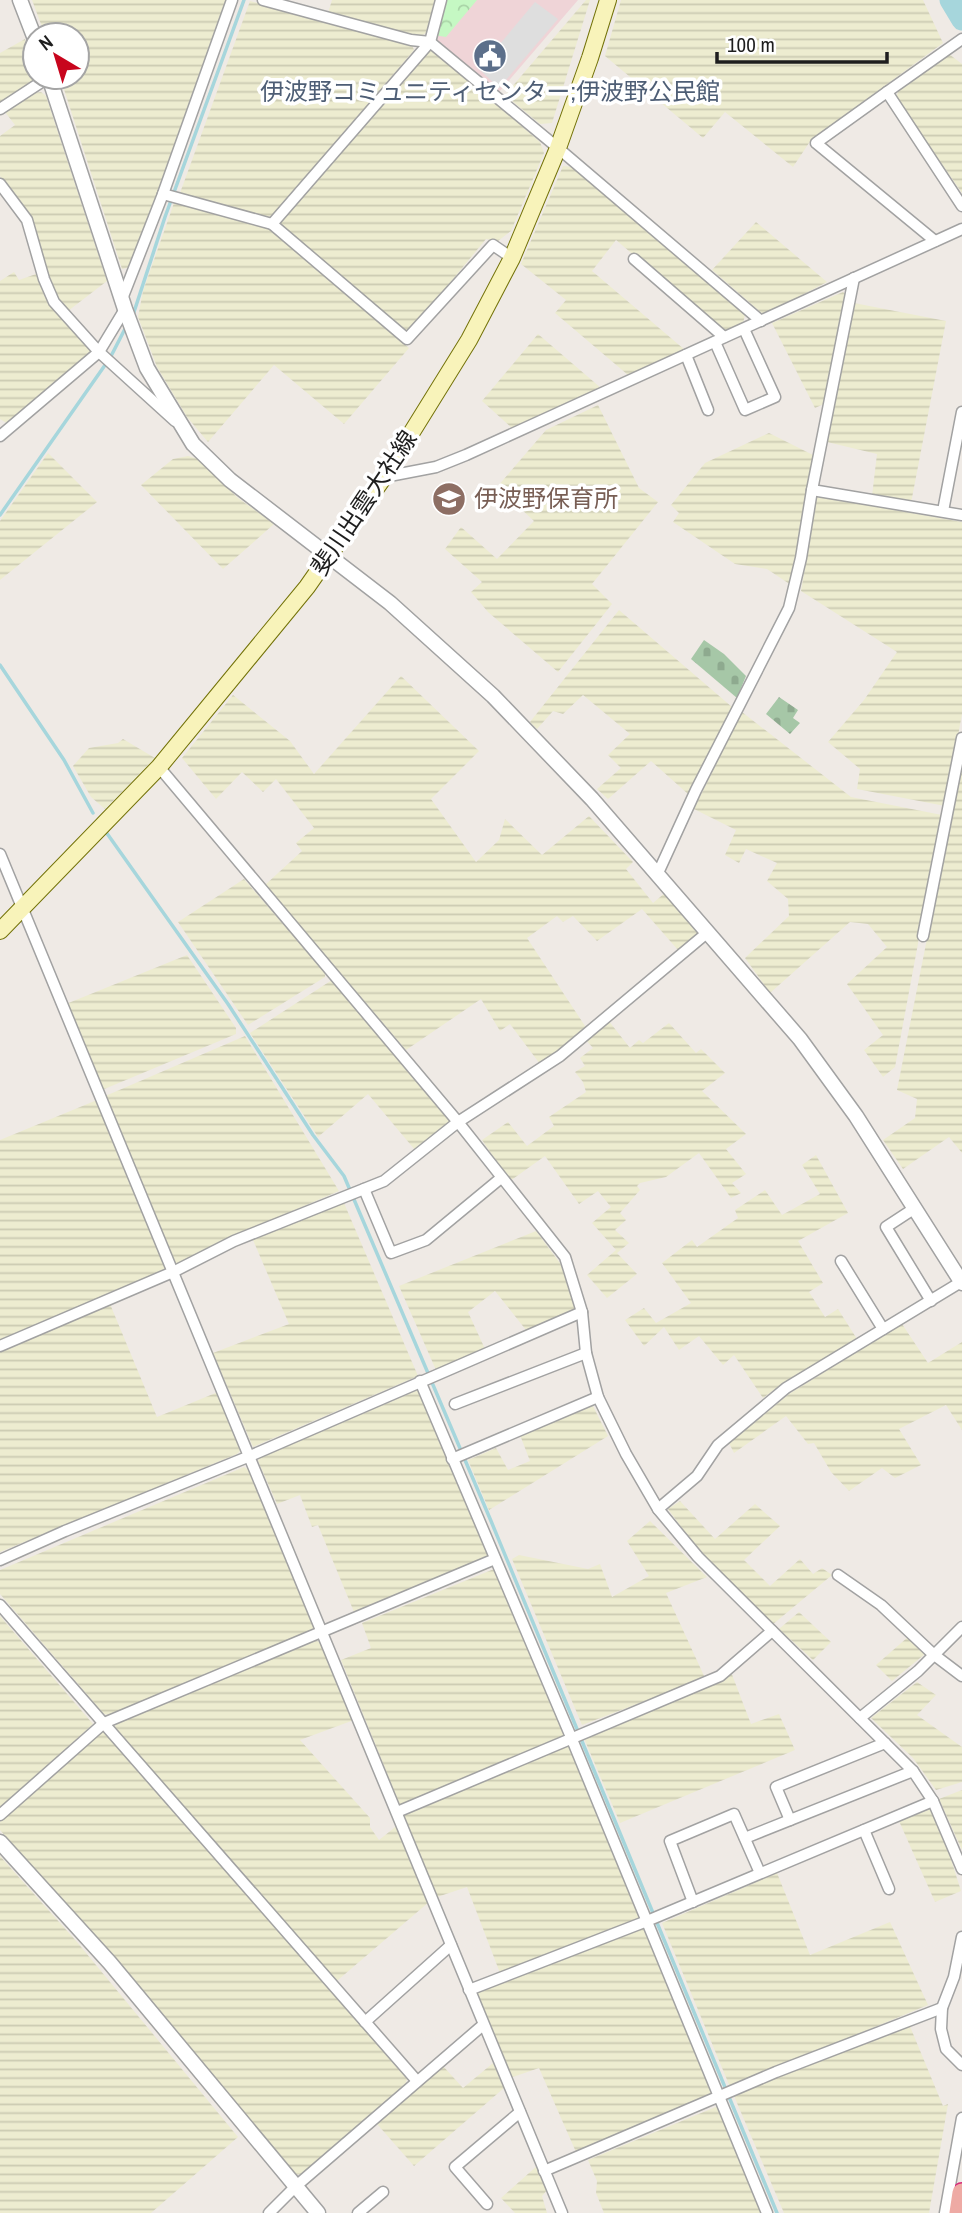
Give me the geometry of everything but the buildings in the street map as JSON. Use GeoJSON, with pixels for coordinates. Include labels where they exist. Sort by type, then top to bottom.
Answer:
{"type":"FeatureCollection","features":[{"type":"Feature","properties":{"kind":"highway"},"geometry":{"type":"LineString","coordinates":[[959,2213],[962,2193]]}},
{"type":"Feature","properties":{"kind":"main road","name":"斐川出雲大社線"},"geometry":{"type":"LineString","coordinates":[[0,931],[159,767],[307,587],[384,477],[469,340],[512,258],[558,148],[608,0]]}},
{"type":"Feature","properties":{"kind":"street"},"geometry":{"type":"LineString","coordinates":[[20,0],[28,21]]}},
{"type":"Feature","properties":{"kind":"street"},"geometry":{"type":"LineString","coordinates":[[0,436],[99,352],[123,304],[232,0]]}},
{"type":"Feature","properties":{"kind":"street"},"geometry":{"type":"LineString","coordinates":[[263,0],[411,40],[430,42],[761,321]]}},
{"type":"Feature","properties":{"kind":"street"},"geometry":{"type":"LineString","coordinates":[[272,224],[430,42],[441,0]]}},
{"type":"Feature","properties":{"kind":"street"},"geometry":{"type":"LineString","coordinates":[[935,241],[816,143],[960,40]]}},
{"type":"Feature","properties":{"kind":"street"},"geometry":{"type":"LineString","coordinates":[[0,109],[28,91]]}},
{"type":"Feature","properties":{"kind":"street"},"geometry":{"type":"LineString","coordinates":[[54,91],[123,304],[147,368],[193,444],[230,480],[390,603],[493,696],[592,799],[800,1040],[856,1116],[962,1283],[786,1388],[718,1445],[697,1476],[658,1509]]}},
{"type":"Feature","properties":{"kind":"street"},"geometry":{"type":"LineString","coordinates":[[887,92],[962,206]]}},
{"type":"Feature","properties":{"kind":"street"},"geometry":{"type":"LineString","coordinates":[[0,184],[27,220],[44,279],[54,302],[99,352],[182,427]]}},
{"type":"Feature","properties":{"kind":"street"},"geometry":{"type":"LineString","coordinates":[[163,194],[272,224],[407,339],[493,245],[512,258]]}},
{"type":"Feature","properties":{"kind":"street"},"geometry":{"type":"LineString","coordinates":[[384,477],[436,467],[466,455],[962,229]]}},
{"type":"Feature","properties":{"kind":"street"},"geometry":{"type":"LineString","coordinates":[[634,259],[720,339],[745,410],[775,397],[744,329]]}},
{"type":"Feature","properties":{"kind":"street"},"geometry":{"type":"LineString","coordinates":[[658,873],[696,790],[789,608],[801,558],[854,278]]}},
{"type":"Feature","properties":{"kind":"street"},"geometry":{"type":"LineString","coordinates":[[685,355],[708,410]]}},
{"type":"Feature","properties":{"kind":"street"},"geometry":{"type":"LineString","coordinates":[[943,512],[962,412]]}},
{"type":"Feature","properties":{"kind":"street"},"geometry":{"type":"LineString","coordinates":[[812,490],[962,515]]}},
{"type":"Feature","properties":{"kind":"street"},"geometry":{"type":"LineString","coordinates":[[923,936],[962,738]]}},
{"type":"Feature","properties":{"kind":"street"},"geometry":{"type":"LineString","coordinates":[[159,767],[458,1122],[565,1257],[582,1312],[586,1353],[598,1397],[626,1454],[658,1509],[698,1557],[913,1771],[933,1801],[962,1870]]}},
{"type":"Feature","properties":{"kind":"street"},"geometry":{"type":"LineString","coordinates":[[0,854],[562,2213]]}},
{"type":"Feature","properties":{"kind":"street"},"geometry":{"type":"LineString","coordinates":[[0,1346],[173,1272],[234,1241],[384,1181],[458,1122],[560,1056],[708,932]]}},
{"type":"Feature","properties":{"kind":"street"},"geometry":{"type":"LineString","coordinates":[[364,1189],[391,1253],[426,1240],[501,1178]]}},
{"type":"Feature","properties":{"kind":"street"},"geometry":{"type":"LineString","coordinates":[[915,1208],[886,1227],[931,1301]]}},
{"type":"Feature","properties":{"kind":"street"},"geometry":{"type":"LineString","coordinates":[[841,1261],[883,1329]]}},
{"type":"Feature","properties":{"kind":"street"},"geometry":{"type":"LineString","coordinates":[[0,1560],[250,1456],[582,1312]]}},
{"type":"Feature","properties":{"kind":"street"},"geometry":{"type":"LineString","coordinates":[[455,1404],[586,1353]]}},
{"type":"Feature","properties":{"kind":"street"},"geometry":{"type":"LineString","coordinates":[[420,1381],[571,1737],[767,2213]]}},
{"type":"Feature","properties":{"kind":"street"},"geometry":{"type":"LineString","coordinates":[[452,1459],[598,1397]]}},
{"type":"Feature","properties":{"kind":"street"},"geometry":{"type":"LineString","coordinates":[[0,1815],[104,1723],[495,1559]]}},
{"type":"Feature","properties":{"kind":"street"},"geometry":{"type":"LineString","coordinates":[[838,1575],[881,1605],[933,1654],[962,1676]]}},
{"type":"Feature","properties":{"kind":"street"},"geometry":{"type":"LineString","coordinates":[[0,1605],[416,2081]]}},
{"type":"Feature","properties":{"kind":"street"},"geometry":{"type":"LineString","coordinates":[[860,1718],[918,1671],[962,1627]]}},
{"type":"Feature","properties":{"kind":"street"},"geometry":{"type":"LineString","coordinates":[[397,1812],[720,1676],[772,1631]]}},
{"type":"Feature","properties":{"kind":"street"},"geometry":{"type":"LineString","coordinates":[[790,1820],[776,1787],[885,1743]]}},
{"type":"Feature","properties":{"kind":"street"},"geometry":{"type":"LineString","coordinates":[[745,1838],[913,1771]]}},
{"type":"Feature","properties":{"kind":"street"},"geometry":{"type":"LineString","coordinates":[[469,1990],[693,1902],[933,1801]]}},
{"type":"Feature","properties":{"kind":"street"},"geometry":{"type":"LineString","coordinates":[[693,1902],[670,1841],[734,1814],[760,1873]]}},
{"type":"Feature","properties":{"kind":"street"},"geometry":{"type":"LineString","coordinates":[[864,1830],[889,1889]]}},
{"type":"Feature","properties":{"kind":"street"},"geometry":{"type":"LineString","coordinates":[[0,1842],[118,1973],[318,2213]]}},
{"type":"Feature","properties":{"kind":"street"},"geometry":{"type":"LineString","coordinates":[[962,1937],[954,1977],[942,2008],[946,2049],[962,2065]]}},
{"type":"Feature","properties":{"kind":"street"},"geometry":{"type":"LineString","coordinates":[[365,2022],[451,1945]]}},
{"type":"Feature","properties":{"kind":"street"},"geometry":{"type":"LineString","coordinates":[[544,2171],[776,2072],[942,2008]]}},
{"type":"Feature","properties":{"kind":"street"},"geometry":{"type":"LineString","coordinates":[[269,2213],[295,2187],[483,2025]]}},
{"type":"Feature","properties":{"kind":"street"},"geometry":{"type":"LineString","coordinates":[[487,2204],[456,2168],[520,2112]]}},
{"type":"Feature","properties":{"kind":"street"},"geometry":{"type":"LineString","coordinates":[[945,2213],[962,2118]]}},
{"type":"Feature","properties":{"kind":"street"},"geometry":{"type":"LineString","coordinates":[[953,2171],[962,2160]]}},
{"type":"Feature","properties":{"kind":"street"},"geometry":{"type":"LineString","coordinates":[[358,2213],[383,2192]]}},
{"type":"Feature","properties":{"kind":"shaded area","name":"伊波野コミュニティセンター;伊波野公民館"},"geometry":{"type":"Polygon","coordinates":[[[441,0],[578,0],[499,92],[478,74],[471,73],[431,39],[441,0]]]}},
{"type":"Feature","properties":{"kind":"shaded area"},"geometry":{"type":"Polygon","coordinates":[[[535,2],[558,19],[499,88],[479,69],[535,2]]]}},
{"type":"Feature","properties":{"kind":"green space"},"geometry":{"type":"Polygon","coordinates":[[[32,0],[229,0],[130,267],[122,269],[65,91],[91,91],[91,21],[40,21],[32,0]]]}},
{"type":"Feature","properties":{"kind":"green space"},"geometry":{"type":"Polygon","coordinates":[[[332,0],[435,0],[426,33],[419,37],[328,13],[332,0]]]}},
{"type":"Feature","properties":{"kind":"green space"},"geometry":{"type":"Polygon","coordinates":[[[444,0],[477,0],[446,37],[434,35],[444,0]]]}},
{"type":"Feature","properties":{"kind":"green space"},"geometry":{"type":"Polygon","coordinates":[[[586,0],[590,0],[552,123],[540,124],[505,95],[586,0]]]}},
{"type":"Feature","properties":{"kind":"green space"},"geometry":{"type":"Polygon","coordinates":[[[621,0],[923,0],[943,43],[811,140],[793,167],[725,112],[703,138],[605,56],[621,0]]]}},
{"type":"Feature","properties":{"kind":"green space"},"geometry":{"type":"Polygon","coordinates":[[[250,1],[412,45],[414,50],[274,215],[266,217],[180,193],[250,1]]]}},
{"type":"Feature","properties":{"kind":"green space"},"geometry":{"type":"Polygon","coordinates":[[[21,41],[21,89],[0,102],[0,53],[21,41]]]}},
{"type":"Feature","properties":{"kind":"green space"},"geometry":{"type":"Polygon","coordinates":[[[426,49],[435,51],[540,142],[544,153],[511,231],[498,241],[486,239],[412,329],[403,331],[281,227],[280,221],[426,49]]]}},
{"type":"Feature","properties":{"kind":"green space"},"geometry":{"type":"Polygon","coordinates":[[[949,54],[962,64],[962,193],[896,98],[899,89],[949,54]]]}},
{"type":"Feature","properties":{"kind":"green space"},"geometry":{"type":"Polygon","coordinates":[[[41,92],[46,96],[107,281],[68,311],[59,302],[51,284],[31,216],[0,176],[0,136],[15,125],[5,112],[33,93],[41,92]]]}},
{"type":"Feature","properties":{"kind":"green space"},"geometry":{"type":"Polygon","coordinates":[[[563,166],[573,167],[745,315],[743,323],[724,332],[616,240],[592,271],[685,350],[628,375],[555,313],[566,300],[521,264],[563,166]]]}},
{"type":"Feature","properties":{"kind":"green space"},"geometry":{"type":"Polygon","coordinates":[[[174,203],[269,228],[409,348],[344,424],[274,365],[208,442],[187,417],[157,367],[138,317],[143,291],[174,203]]]}},
{"type":"Feature","properties":{"kind":"green space"},"geometry":{"type":"Polygon","coordinates":[[[756,222],[827,282],[764,315],[712,270],[756,222]]]}},
{"type":"Feature","properties":{"kind":"green space"},"geometry":{"type":"Polygon","coordinates":[[[14,272],[19,280],[36,274],[45,297],[92,349],[91,354],[8,424],[0,419],[0,281],[14,272]]]}},
{"type":"Feature","properties":{"kind":"green space"},"geometry":{"type":"Polygon","coordinates":[[[843,292],[847,295],[826,403],[815,408],[772,323],[843,292]]]}},
{"type":"Feature","properties":{"kind":"green space"},"geometry":{"type":"Polygon","coordinates":[[[854,303],[946,321],[911,503],[872,496],[877,454],[827,442],[854,303]]]}},
{"type":"Feature","properties":{"kind":"green space"},"geometry":{"type":"Polygon","coordinates":[[[538,334],[601,388],[513,429],[482,401],[538,334]]]}},
{"type":"Feature","properties":{"kind":"green space"},"geometry":{"type":"Polygon","coordinates":[[[598,405],[639,488],[658,502],[592,584],[612,604],[558,672],[488,612],[471,592],[482,582],[445,549],[461,527],[497,559],[534,521],[497,487],[546,430],[598,405]]]}},
{"type":"Feature","properties":{"kind":"green space"},"geometry":{"type":"Polygon","coordinates":[[[769,433],[813,455],[791,585],[767,569],[735,564],[673,522],[679,513],[671,505],[705,463],[769,433]]]}},
{"type":"Feature","properties":{"kind":"green space"},"geometry":{"type":"Polygon","coordinates":[[[48,453],[97,502],[0,580],[0,521],[48,453]]]}},
{"type":"Feature","properties":{"kind":"green space"},"geometry":{"type":"Polygon","coordinates":[[[188,456],[198,459],[238,498],[274,524],[223,569],[141,485],[173,459],[188,456]]]}},
{"type":"Feature","properties":{"kind":"green space"},"geometry":{"type":"Polygon","coordinates":[[[817,496],[962,522],[962,714],[945,806],[857,789],[860,769],[828,742],[864,700],[897,652],[801,591],[817,496]]]}},
{"type":"Feature","properties":{"kind":"green space"},"geometry":{"type":"Polygon","coordinates":[[[619,610],[732,707],[688,794],[651,761],[608,799],[597,789],[621,768],[608,755],[630,734],[583,695],[563,714],[553,711],[537,729],[530,722],[619,610]]]}},
{"type":"Feature","properties":{"kind":"green space"},"geometry":{"type":"Polygon","coordinates":[[[704,640],[724,654],[746,676],[737,698],[691,659],[704,640]]]}},
{"type":"Feature","properties":{"kind":"green space"},"geometry":{"type":"Polygon","coordinates":[[[401,676],[479,751],[431,799],[476,862],[499,840],[505,819],[542,855],[589,816],[633,862],[626,869],[653,903],[666,892],[702,933],[678,950],[642,909],[597,941],[573,916],[563,922],[557,916],[527,938],[587,1029],[540,1064],[510,1024],[500,1031],[481,999],[406,1050],[265,885],[302,851],[296,843],[314,828],[276,779],[263,792],[242,772],[216,799],[182,758],[233,695],[290,741],[314,774],[401,676]]]}},
{"type":"Feature","properties":{"kind":"green space"},"geometry":{"type":"Polygon","coordinates":[[[779,697],[798,710],[793,718],[800,723],[790,734],[766,714],[779,697]]]}},
{"type":"Feature","properties":{"kind":"green space"},"geometry":{"type":"Polygon","coordinates":[[[742,712],[851,797],[942,815],[895,1067],[883,1077],[864,1050],[883,1035],[847,984],[887,947],[868,924],[850,922],[770,993],[745,958],[789,916],[788,899],[767,881],[777,863],[746,849],[739,863],[725,855],[736,830],[694,809],[742,712]]]}},
{"type":"Feature","properties":{"kind":"green space"},"geometry":{"type":"Polygon","coordinates":[[[123,739],[155,758],[105,809],[91,797],[73,766],[89,748],[118,743],[123,739]]]}},
{"type":"Feature","properties":{"kind":"green space"},"geometry":{"type":"Polygon","coordinates":[[[962,762],[962,1153],[949,1137],[903,1169],[883,1140],[915,1118],[917,1099],[897,1090],[962,762]]]}},
{"type":"Feature","properties":{"kind":"green space"},"geometry":{"type":"Polygon","coordinates":[[[244,879],[325,973],[325,977],[248,1025],[178,922],[244,879]]]}},
{"type":"Feature","properties":{"kind":"green space"},"geometry":{"type":"Polygon","coordinates":[[[187,955],[236,1028],[236,1034],[102,1090],[66,1004],[187,955]]]}},
{"type":"Feature","properties":{"kind":"green space"},"geometry":{"type":"Polygon","coordinates":[[[332,980],[449,1121],[449,1124],[415,1150],[368,1094],[318,1137],[250,1033],[332,980]]]}},
{"type":"Feature","properties":{"kind":"green space"},"geometry":{"type":"Polygon","coordinates":[[[608,1020],[630,1048],[639,1040],[643,1043],[669,1023],[696,1053],[701,1049],[725,1073],[702,1091],[746,1134],[726,1149],[746,1174],[732,1183],[741,1193],[731,1198],[699,1153],[666,1177],[640,1183],[637,1186],[640,1190],[620,1213],[626,1220],[615,1230],[629,1243],[617,1253],[637,1274],[607,1298],[587,1275],[616,1250],[592,1223],[611,1207],[598,1191],[579,1204],[545,1156],[510,1181],[482,1140],[508,1122],[527,1146],[554,1126],[549,1117],[586,1092],[583,1082],[575,1072],[585,1066],[580,1058],[593,1048],[585,1039],[608,1020]]]}},
{"type":"Feature","properties":{"kind":"green space"},"geometry":{"type":"Polygon","coordinates":[[[245,1036],[339,1191],[232,1237],[175,1266],[103,1097],[245,1036]]]}},
{"type":"Feature","properties":{"kind":"green space"},"geometry":{"type":"Polygon","coordinates":[[[97,1100],[167,1271],[0,1341],[0,1140],[97,1100]]]}},
{"type":"Feature","properties":{"kind":"green space"},"geometry":{"type":"Polygon","coordinates":[[[816,1155],[848,1213],[798,1241],[823,1283],[809,1292],[825,1317],[838,1309],[857,1339],[786,1381],[763,1398],[734,1355],[723,1365],[699,1336],[679,1350],[664,1327],[644,1346],[625,1320],[644,1308],[656,1323],[691,1303],[662,1263],[692,1240],[697,1247],[738,1218],[735,1210],[765,1190],[782,1215],[820,1194],[802,1165],[816,1155]]]}},
{"type":"Feature","properties":{"kind":"green space"},"geometry":{"type":"Polygon","coordinates":[[[344,1203],[418,1376],[253,1447],[213,1353],[289,1324],[253,1240],[344,1203]]]}},
{"type":"Feature","properties":{"kind":"green space"},"geometry":{"type":"Polygon","coordinates":[[[536,1231],[560,1263],[577,1309],[526,1330],[495,1291],[468,1312],[485,1349],[436,1370],[399,1286],[536,1231]]]}},
{"type":"Feature","properties":{"kind":"green space"},"geometry":{"type":"Polygon","coordinates":[[[110,1304],[157,1417],[218,1392],[242,1449],[237,1454],[0,1552],[0,1351],[110,1304]]]}},
{"type":"Feature","properties":{"kind":"green space"},"geometry":{"type":"Polygon","coordinates":[[[902,1324],[928,1363],[962,1342],[962,1430],[946,1405],[899,1429],[921,1465],[895,1478],[882,1468],[849,1491],[831,1472],[814,1443],[808,1444],[786,1416],[734,1453],[729,1443],[789,1394],[902,1324]]]}},
{"type":"Feature","properties":{"kind":"green space"},"geometry":{"type":"Polygon","coordinates":[[[418,1390],[489,1557],[354,1612],[318,1525],[312,1527],[300,1495],[277,1504],[258,1461],[418,1390]]]}},
{"type":"Feature","properties":{"kind":"green space"},"geometry":{"type":"Polygon","coordinates":[[[593,1406],[608,1436],[489,1510],[468,1460],[496,1448],[508,1470],[530,1461],[520,1435],[593,1406]]]}},
{"type":"Feature","properties":{"kind":"green space"},"geometry":{"type":"Polygon","coordinates":[[[244,1467],[249,1470],[316,1627],[312,1633],[109,1715],[104,1714],[0,1594],[0,1570],[244,1467]]]}},
{"type":"Feature","properties":{"kind":"green space"},"geometry":{"type":"Polygon","coordinates":[[[680,1501],[715,1539],[755,1504],[780,1526],[744,1560],[770,1586],[800,1559],[813,1574],[822,1568],[832,1575],[772,1625],[701,1554],[668,1509],[680,1501]]]}},
{"type":"Feature","properties":{"kind":"green space"},"geometry":{"type":"Polygon","coordinates":[[[650,1521],[707,1577],[666,1593],[705,1678],[582,1725],[512,1559],[519,1555],[588,1569],[600,1564],[612,1597],[649,1576],[627,1541],[650,1521]]]}},
{"type":"Feature","properties":{"kind":"green space"},"geometry":{"type":"Polygon","coordinates":[[[494,1569],[565,1735],[400,1805],[341,1660],[371,1648],[362,1623],[494,1569]]]}},
{"type":"Feature","properties":{"kind":"green space"},"geometry":{"type":"Polygon","coordinates":[[[799,1612],[831,1642],[813,1660],[779,1629],[799,1612]]]}},
{"type":"Feature","properties":{"kind":"green space"},"geometry":{"type":"Polygon","coordinates":[[[0,1616],[93,1724],[0,1809],[0,1616]]]}},
{"type":"Feature","properties":{"kind":"green space"},"geometry":{"type":"Polygon","coordinates":[[[908,1637],[926,1651],[925,1654],[892,1681],[876,1665],[908,1637]]]}},
{"type":"Feature","properties":{"kind":"green space"},"geometry":{"type":"Polygon","coordinates":[[[316,1641],[324,1643],[354,1720],[300,1740],[370,1818],[370,1827],[379,1840],[399,1824],[429,1902],[338,1980],[334,1980],[115,1728],[116,1723],[316,1641]]]}},
{"type":"Feature","properties":{"kind":"green space"},"geometry":{"type":"Polygon","coordinates":[[[731,1672],[751,1724],[779,1714],[795,1750],[620,1823],[583,1736],[731,1672]]]}},
{"type":"Feature","properties":{"kind":"green space"},"geometry":{"type":"Polygon","coordinates":[[[917,1682],[936,1695],[917,1715],[962,1747],[962,1782],[936,1790],[913,1758],[871,1718],[917,1682]]]}},
{"type":"Feature","properties":{"kind":"green space"},"geometry":{"type":"Polygon","coordinates":[[[102,1731],[108,1733],[407,2079],[406,2083],[303,2174],[293,2175],[0,1830],[0,1822],[102,1731]]]}},
{"type":"Feature","properties":{"kind":"green space"},"geometry":{"type":"Polygon","coordinates":[[[568,1742],[640,1919],[500,1973],[467,1887],[437,1897],[402,1813],[568,1742]]]}},
{"type":"Feature","properties":{"kind":"green space"},"geometry":{"type":"Polygon","coordinates":[[[962,1790],[962,1850],[939,1799],[962,1790]]]}},
{"type":"Feature","properties":{"kind":"green space"},"geometry":{"type":"Polygon","coordinates":[[[931,1809],[961,1891],[935,1902],[899,1821],[931,1809]]]}},
{"type":"Feature","properties":{"kind":"green space"},"geometry":{"type":"Polygon","coordinates":[[[0,1856],[77,1942],[238,2137],[151,2213],[0,2213],[0,1856]]]}},
{"type":"Feature","properties":{"kind":"green space"},"geometry":{"type":"Polygon","coordinates":[[[777,1873],[810,1955],[890,1922],[928,2005],[730,2087],[662,1923],[777,1873]]]}},
{"type":"Feature","properties":{"kind":"green space"},"geometry":{"type":"Polygon","coordinates":[[[642,1926],[714,2094],[576,2152],[539,2068],[510,2078],[475,1992],[642,1926]]]}},
{"type":"Feature","properties":{"kind":"green space"},"geometry":{"type":"Polygon","coordinates":[[[909,2024],[943,2106],[948,2104],[929,2213],[784,2213],[734,2096],[775,2076],[909,2024]]]}},
{"type":"Feature","properties":{"kind":"green space"},"geometry":{"type":"Polygon","coordinates":[[[493,2063],[504,2088],[414,2166],[377,2124],[443,2066],[463,2088],[493,2063]]]}},
{"type":"Feature","properties":{"kind":"green space"},"geometry":{"type":"Polygon","coordinates":[[[718,2106],[762,2213],[604,2213],[596,2193],[597,2181],[588,2160],[718,2106]]]}},
{"type":"Feature","properties":{"kind":"green space"},"geometry":{"type":"Polygon","coordinates":[[[538,2165],[548,2189],[542,2196],[547,2213],[515,2213],[501,2198],[538,2165]]]}},
{"type":"Feature","properties":{"kind":"waterway"},"geometry":{"type":"LineString","coordinates":[[133,315],[165,217],[244,0]]}},
{"type":"Feature","properties":{"kind":"waterway"},"geometry":{"type":"LineString","coordinates":[[950,0],[962,20]]}},
{"type":"Feature","properties":{"kind":"waterway"},"geometry":{"type":"LineString","coordinates":[[0,515],[110,358],[127,325]]}},
{"type":"Feature","properties":{"kind":"waterway"},"geometry":{"type":"LineString","coordinates":[[0,665],[64,760],[93,813]]}},
{"type":"Feature","properties":{"kind":"waterway"},"geometry":{"type":"LineString","coordinates":[[106,832],[228,1004],[313,1135],[344,1176],[491,1521],[777,2213]]}},
{"type":"Feature","properties":{"kind":"place","name":"伊波野コミュニティセンター;伊波野公民館"},"geometry":{"type":"Point","coordinates":[490,56]}},
{"type":"Feature","properties":{"kind":"place","name":"伊波野保育所"},"geometry":{"type":"Point","coordinates":[449,499]}}]}
